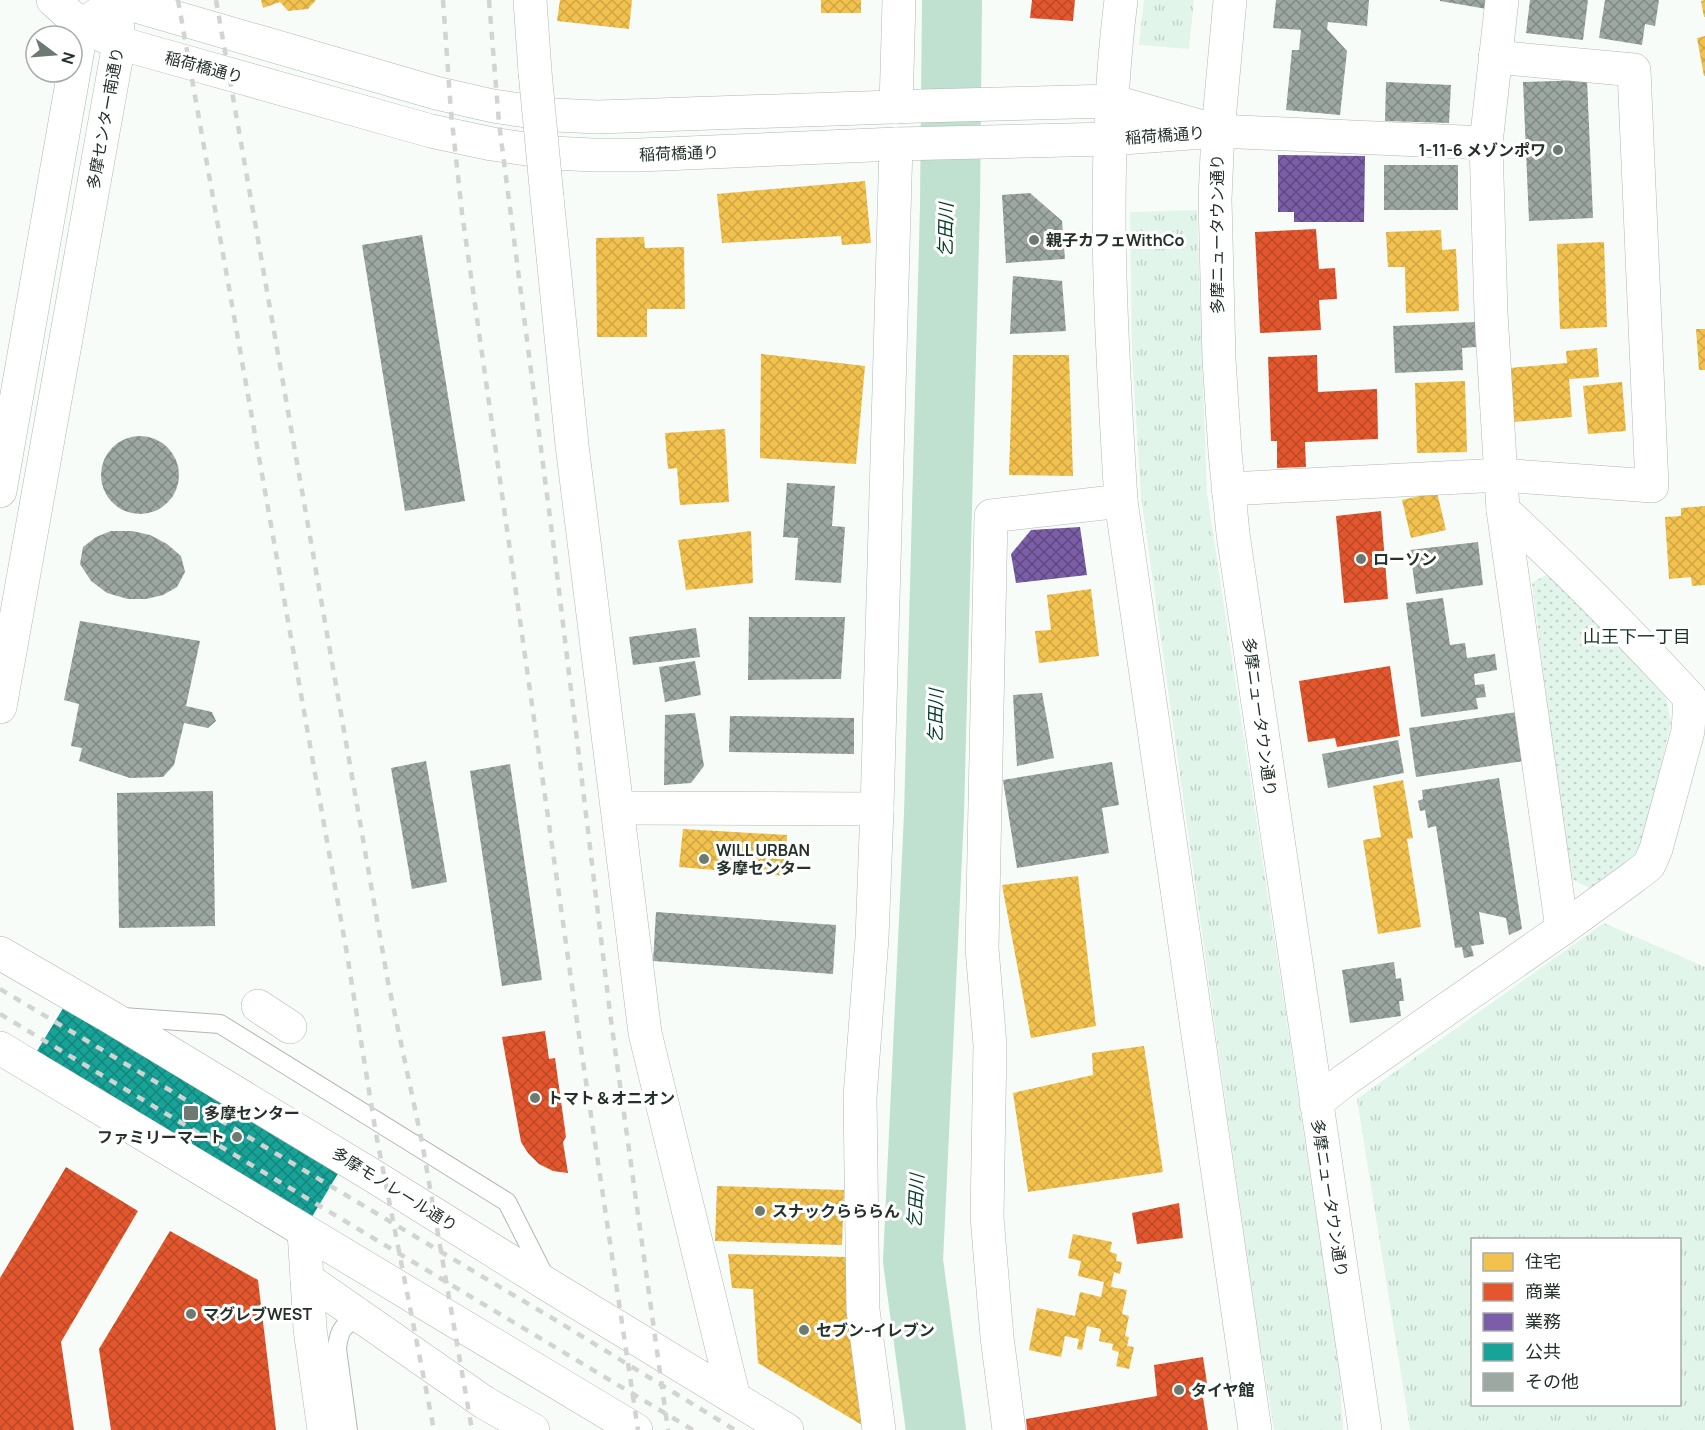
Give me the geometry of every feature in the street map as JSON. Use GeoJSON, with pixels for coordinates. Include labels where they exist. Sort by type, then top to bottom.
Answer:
{"type":"FeatureCollection","features":[{"type":"Feature","properties":{"kind":"street","name":"稲荷橋通り"},"geometry":{"type":"LineString","coordinates":[[53,0],[80,24]]}},
{"type":"Feature","properties":{"kind":"street","name":"稲荷橋通り"},"geometry":{"type":"LineString","coordinates":[[116,0],[436,93],[493,106],[554,115],[598,117],[1112,101],[1218,131]]}},
{"type":"Feature","properties":{"kind":"street"},"geometry":{"type":"LineString","coordinates":[[84,24],[116,0]]}},
{"type":"Feature","properties":{"kind":"street","name":"多摩センター南通り"},"geometry":{"type":"LineString","coordinates":[[0,707],[119,43],[116,0]]}},
{"type":"Feature","properties":{"kind":"street"},"geometry":{"type":"LineString","coordinates":[[530,0],[572,446],[645,1033],[734,1398]]}},
{"type":"Feature","properties":{"kind":"street"},"geometry":{"type":"LineString","coordinates":[[899,0],[909,106]]}},
{"type":"Feature","properties":{"kind":"street"},"geometry":{"type":"LineString","coordinates":[[1121,0],[1109,139],[1108,224],[1112,353],[1121,501],[1255,1430]]}},
{"type":"Feature","properties":{"kind":"street","name":"多摩ニュータウン通り"},"geometry":{"type":"LineString","coordinates":[[1230,0],[1218,131],[1215,199],[1215,260],[1228,489],[1365,1430]]}},
{"type":"Feature","properties":{"kind":"street"},"geometry":{"type":"LineString","coordinates":[[1502,0],[1486,143],[1491,313],[1503,510],[1562,929]]}},
{"type":"Feature","properties":{"kind":"street","name":"稲荷橋通り"},"geometry":{"type":"LineString","coordinates":[[84,27],[119,43],[431,131],[492,144],[553,153],[640,155],[908,144],[1109,139],[1218,131]]}},
{"type":"Feature","properties":{"kind":"street"},"geometry":{"type":"LineString","coordinates":[[1228,489],[1501,475],[1653,486],[1634,70],[1495,57]]}},
{"type":"Feature","properties":{"kind":"street"},"geometry":{"type":"LineString","coordinates":[[0,491],[72,84]]}},
{"type":"Feature","properties":{"kind":"street"},"geometry":{"type":"LineString","coordinates":[[1218,131],[1486,143]]}},
{"type":"Feature","properties":{"kind":"street"},"geometry":{"type":"LineString","coordinates":[[879,1430],[863,1310],[860,1097],[872,938],[908,144]]}},
{"type":"Feature","properties":{"kind":"street"},"geometry":{"type":"LineString","coordinates":[[1010,1430],[997,1337],[987,1217],[990,1045],[982,948],[991,516],[1121,501]]}},
{"type":"Feature","properties":{"kind":"street"},"geometry":{"type":"LineString","coordinates":[[1316,1103],[1355,1073],[1562,929],[1649,864],[1656,849],[1697,701],[1564,567],[1503,510]]}},
{"type":"Feature","properties":{"kind":"street"},"geometry":{"type":"LineString","coordinates":[[618,808],[877,809]]}},
{"type":"Feature","properties":{"kind":"street","name":"多摩モノレール通り"},"geometry":{"type":"LineString","coordinates":[[0,953],[109,1016],[375,1177],[787,1430]]}},
{"type":"Feature","properties":{"kind":"street"},"geometry":{"type":"LineString","coordinates":[[258,1006],[290,1027]]}},
{"type":"Feature","properties":{"kind":"street"},"geometry":{"type":"LineString","coordinates":[[0,1048],[636,1430]]}},
{"type":"Feature","properties":{"kind":"street"},"geometry":{"type":"LineString","coordinates":[[304,1231],[310,1329],[324,1430]]}},
{"type":"Feature","properties":{"kind":"street"},"geometry":{"type":"LineString","coordinates":[[307,1278],[484,1403],[533,1430]]}},
{"type":"Feature","properties":{"kind":"lane"},"geometry":{"type":"LineString","coordinates":[[109,1016],[220,1024],[507,1202],[550,1286]]}},
{"type":"Feature","properties":{"kind":"lane"},"geometry":{"type":"LineString","coordinates":[[348,1430],[337,1349],[338,1338],[343,1327],[362,1318]]}},
{"type":"Feature","properties":{"kind":"green space"},"geometry":{"type":"Polygon","coordinates":[[[1144,0],[1194,0],[1189,49],[1139,45],[1144,0]]]}},
{"type":"Feature","properties":{"kind":"green space"},"geometry":{"type":"Polygon","coordinates":[[[1197,210],[1207,493],[1339,1366],[1343,1430],[1274,1430],[1255,1313],[1141,496],[1132,355],[1130,212],[1197,210]]]}},
{"type":"Feature","properties":{"kind":"green space"},"geometry":{"type":"Polygon","coordinates":[[[1549,573],[1666,697],[1671,724],[1642,842],[1627,866],[1592,889],[1569,878],[1532,583],[1549,573]]]}},
{"type":"Feature","properties":{"kind":"green space"},"geometry":{"type":"Polygon","coordinates":[[[1604,923],[1705,967],[1705,1430],[1410,1430],[1357,1099],[1604,923]]]}},
{"type":"Feature","properties":{"kind":"building: 住宅"},"geometry":{"type":"Polygon","coordinates":[[[261,0],[316,0],[308,9],[288,11],[280,2],[263,8],[261,0]]]}},
{"type":"Feature","properties":{"kind":"building: 住宅"},"geometry":{"type":"Polygon","coordinates":[[[560,0],[632,0],[629,29],[557,21],[560,0]]]}},
{"type":"Feature","properties":{"kind":"building: 住宅"},"geometry":{"type":"Polygon","coordinates":[[[821,0],[861,0],[861,13],[821,13],[821,0]]]}},
{"type":"Feature","properties":{"kind":"building: 住宅"},"geometry":{"type":"Polygon","coordinates":[[[1705,0],[1705,17],[1704,17],[1701,1],[1705,0]]]}},
{"type":"Feature","properties":{"kind":"building: 住宅"},"geometry":{"type":"Polygon","coordinates":[[[1705,36],[1705,76],[1704,76],[1697,38],[1705,36]]]}},
{"type":"Feature","properties":{"kind":"building: 住宅"},"geometry":{"type":"Polygon","coordinates":[[[865,181],[871,243],[842,245],[841,236],[722,243],[717,194],[865,181]]]}},
{"type":"Feature","properties":{"kind":"building: 住宅"},"geometry":{"type":"Polygon","coordinates":[[[1441,230],[1442,250],[1456,249],[1459,311],[1406,313],[1405,267],[1388,267],[1386,232],[1441,230]]]}},
{"type":"Feature","properties":{"kind":"building: 住宅"},"geometry":{"type":"Polygon","coordinates":[[[644,237],[645,248],[684,247],[685,309],[647,309],[647,337],[597,337],[596,238],[644,237]]]}},
{"type":"Feature","properties":{"kind":"building: 住宅"},"geometry":{"type":"Polygon","coordinates":[[[1604,242],[1607,327],[1560,329],[1557,244],[1604,242]]]}},
{"type":"Feature","properties":{"kind":"building: 住宅"},"geometry":{"type":"Polygon","coordinates":[[[1696,329],[1705,329],[1705,370],[1699,370],[1696,329]]]}},
{"type":"Feature","properties":{"kind":"building: 住宅"},"geometry":{"type":"Polygon","coordinates":[[[1597,348],[1599,377],[1569,379],[1572,417],[1514,422],[1510,368],[1567,363],[1566,351],[1597,348]]]}},
{"type":"Feature","properties":{"kind":"building: 住宅"},"geometry":{"type":"Polygon","coordinates":[[[761,354],[865,366],[856,464],[760,458],[761,354]]]}},
{"type":"Feature","properties":{"kind":"building: 住宅"},"geometry":{"type":"Polygon","coordinates":[[[1013,355],[1069,355],[1073,476],[1009,475],[1013,355]]]}},
{"type":"Feature","properties":{"kind":"building: 住宅"},"geometry":{"type":"Polygon","coordinates":[[[1465,381],[1467,452],[1417,453],[1415,383],[1465,381]]]}},
{"type":"Feature","properties":{"kind":"building: 住宅"},"geometry":{"type":"Polygon","coordinates":[[[1622,382],[1626,431],[1588,434],[1583,386],[1622,382]]]}},
{"type":"Feature","properties":{"kind":"building: 住宅"},"geometry":{"type":"Polygon","coordinates":[[[725,429],[729,502],[680,505],[677,468],[668,469],[665,433],[725,429]]]}},
{"type":"Feature","properties":{"kind":"building: 住宅"},"geometry":{"type":"Polygon","coordinates":[[[1437,492],[1446,530],[1411,538],[1402,500],[1437,492]]]}},
{"type":"Feature","properties":{"kind":"building: 住宅"},"geometry":{"type":"Polygon","coordinates":[[[1705,506],[1705,585],[1692,586],[1691,577],[1669,579],[1665,517],[1681,516],[1681,508],[1705,506]]]}},
{"type":"Feature","properties":{"kind":"building: 住宅"},"geometry":{"type":"Polygon","coordinates":[[[751,531],[753,583],[686,590],[678,540],[751,531]]]}},
{"type":"Feature","properties":{"kind":"building: 住宅"},"geometry":{"type":"Polygon","coordinates":[[[1091,589],[1099,656],[1039,663],[1035,631],[1051,630],[1047,595],[1091,589]]]}},
{"type":"Feature","properties":{"kind":"building: 住宅"},"geometry":{"type":"Polygon","coordinates":[[[1403,780],[1413,838],[1407,839],[1421,927],[1378,934],[1363,840],[1381,837],[1373,786],[1403,780]]]}},
{"type":"Feature","properties":{"kind":"building: 住宅"},"geometry":{"type":"Polygon","coordinates":[[[683,829],[787,835],[786,876],[679,867],[683,829]]]}},
{"type":"Feature","properties":{"kind":"building: 住宅"},"geometry":{"type":"Polygon","coordinates":[[[1078,876],[1096,1026],[1031,1038],[1002,885],[1078,876]]]}},
{"type":"Feature","properties":{"kind":"building: 住宅"},"geometry":{"type":"Polygon","coordinates":[[[1144,1046],[1163,1172],[1028,1192],[1013,1093],[1093,1075],[1092,1053],[1144,1046]]]}},
{"type":"Feature","properties":{"kind":"building: 住宅"},"geometry":{"type":"Polygon","coordinates":[[[717,1186],[844,1190],[842,1245],[715,1241],[717,1186]]]}},
{"type":"Feature","properties":{"kind":"building: 住宅"},"geometry":{"type":"Polygon","coordinates":[[[1073,1234],[1112,1242],[1110,1252],[1117,1254],[1116,1261],[1122,1262],[1120,1274],[1114,1272],[1111,1287],[1127,1290],[1122,1314],[1129,1316],[1125,1336],[1129,1337],[1127,1346],[1134,1347],[1129,1369],[1116,1366],[1119,1352],[1112,1350],[1113,1344],[1099,1341],[1101,1329],[1087,1326],[1082,1350],[1077,1349],[1079,1339],[1065,1336],[1061,1357],[1029,1350],[1037,1308],[1075,1316],[1080,1292],[1101,1297],[1104,1282],[1078,1276],[1081,1261],[1068,1258],[1073,1234]]]}},
{"type":"Feature","properties":{"kind":"building: 住宅"},"geometry":{"type":"Polygon","coordinates":[[[728,1254],[846,1257],[862,1425],[758,1363],[753,1289],[732,1288],[728,1254]]]}},
{"type":"Feature","properties":{"kind":"building: 商業"},"geometry":{"type":"Polygon","coordinates":[[[1032,0],[1075,0],[1073,21],[1030,18],[1032,0]]]}},
{"type":"Feature","properties":{"kind":"building: 商業"},"geometry":{"type":"Polygon","coordinates":[[[1316,229],[1319,269],[1335,268],[1337,299],[1319,300],[1321,330],[1260,333],[1255,232],[1316,229]]]}},
{"type":"Feature","properties":{"kind":"building: 商業"},"geometry":{"type":"Polygon","coordinates":[[[1317,355],[1318,392],[1377,389],[1378,439],[1305,442],[1306,467],[1277,468],[1277,441],[1271,441],[1268,357],[1317,355]]]}},
{"type":"Feature","properties":{"kind":"building: 商業"},"geometry":{"type":"Polygon","coordinates":[[[1381,511],[1388,599],[1344,603],[1336,516],[1381,511]]]}},
{"type":"Feature","properties":{"kind":"building: 商業"},"geometry":{"type":"Polygon","coordinates":[[[1390,666],[1400,736],[1337,747],[1335,738],[1308,742],[1299,681],[1390,666]]]}},
{"type":"Feature","properties":{"kind":"building: 商業"},"geometry":{"type":"Polygon","coordinates":[[[545,1031],[549,1059],[555,1058],[566,1137],[563,1142],[568,1173],[553,1171],[539,1164],[521,1142],[502,1037],[545,1031]]]}},
{"type":"Feature","properties":{"kind":"building: 商業"},"geometry":{"type":"Polygon","coordinates":[[[66,1167],[138,1211],[61,1342],[74,1430],[0,1430],[0,1278],[66,1167]]]}},
{"type":"Feature","properties":{"kind":"building: 商業"},"geometry":{"type":"Polygon","coordinates":[[[1179,1203],[1183,1238],[1137,1244],[1132,1213],[1179,1203]]]}},
{"type":"Feature","properties":{"kind":"building: 商業","name":"マグレブWEST"},"geometry":{"type":"Polygon","coordinates":[[[170,1231],[258,1280],[276,1430],[111,1430],[99,1349],[170,1231]]]}},
{"type":"Feature","properties":{"kind":"building: 商業","name":"タイヤ館"},"geometry":{"type":"Polygon","coordinates":[[[1203,1357],[1207,1383],[1201,1384],[1208,1430],[1027,1430],[1026,1419],[1157,1396],[1154,1365],[1203,1357]]]}},
{"type":"Feature","properties":{"kind":"building: 業務"},"geometry":{"type":"Polygon","coordinates":[[[1278,155],[1365,156],[1364,222],[1294,222],[1294,212],[1278,212],[1278,155]]]}},
{"type":"Feature","properties":{"kind":"building: 業務"},"geometry":{"type":"Polygon","coordinates":[[[1080,527],[1087,575],[1016,583],[1011,554],[1031,530],[1080,527]]]}},
{"type":"Feature","properties":{"kind":"building: 公共"},"geometry":{"type":"Polygon","coordinates":[[[79,982],[354,1147],[295,1245],[20,1079],[79,982]]]}},
{"type":"Feature","properties":{"kind":"building: その他"},"geometry":{"type":"Polygon","coordinates":[[[1276,0],[1369,0],[1367,26],[1328,22],[1327,29],[1347,51],[1340,115],[1286,110],[1292,50],[1299,50],[1301,30],[1273,28],[1276,0]]]}},
{"type":"Feature","properties":{"kind":"building: その他"},"geometry":{"type":"Polygon","coordinates":[[[1440,0],[1489,0],[1487,9],[1440,0]]]}},
{"type":"Feature","properties":{"kind":"building: その他"},"geometry":{"type":"Polygon","coordinates":[[[1530,0],[1588,0],[1583,40],[1526,33],[1530,0]]]}},
{"type":"Feature","properties":{"kind":"building: その他"},"geometry":{"type":"Polygon","coordinates":[[[1605,0],[1659,0],[1655,26],[1645,24],[1642,45],[1599,38],[1605,0]]]}},
{"type":"Feature","properties":{"kind":"building: その他","name":"1-11-6 メゾンポワ"},"geometry":{"type":"Polygon","coordinates":[[[1587,80],[1593,218],[1529,221],[1523,82],[1587,80]]]}},
{"type":"Feature","properties":{"kind":"building: その他"},"geometry":{"type":"Polygon","coordinates":[[[1386,82],[1451,85],[1449,123],[1385,121],[1386,82]]]}},
{"type":"Feature","properties":{"kind":"building: その他"},"geometry":{"type":"Polygon","coordinates":[[[1384,165],[1458,165],[1458,210],[1384,210],[1384,165]]]}},
{"type":"Feature","properties":{"kind":"building: その他","name":"親子カフェWithCo"},"geometry":{"type":"Polygon","coordinates":[[[1030,193],[1062,221],[1065,259],[1006,263],[1002,195],[1030,193]]]}},
{"type":"Feature","properties":{"kind":"building: その他"},"geometry":{"type":"Polygon","coordinates":[[[422,235],[465,501],[405,511],[362,245],[422,235]]]}},
{"type":"Feature","properties":{"kind":"building: その他"},"geometry":{"type":"Polygon","coordinates":[[[1013,276],[1062,281],[1066,331],[1010,334],[1013,276]]]}},
{"type":"Feature","properties":{"kind":"building: その他"},"geometry":{"type":"Polygon","coordinates":[[[1475,322],[1476,347],[1462,348],[1463,370],[1395,373],[1393,326],[1475,322]]]}},
{"type":"Feature","properties":{"kind":"building: その他"},"geometry":{"type":"Polygon","coordinates":[[[140,436],[155,439],[168,447],[176,460],[179,475],[176,490],[168,503],[155,511],[140,514],[125,511],[112,503],[104,490],[101,475],[104,460],[112,447],[125,439],[140,436]]]}},
{"type":"Feature","properties":{"kind":"building: その他"},"geometry":{"type":"Polygon","coordinates":[[[787,483],[835,486],[832,526],[845,527],[841,583],[795,580],[798,538],[783,537],[787,483]]]}},
{"type":"Feature","properties":{"kind":"building: その他"},"geometry":{"type":"Polygon","coordinates":[[[111,531],[132,531],[150,535],[167,544],[181,556],[185,572],[177,587],[163,595],[146,599],[128,599],[107,593],[91,581],[80,564],[83,547],[96,537],[111,531]]]}},
{"type":"Feature","properties":{"kind":"building: その他"},"geometry":{"type":"Polygon","coordinates":[[[1478,542],[1483,585],[1416,594],[1410,550],[1478,542]]]}},
{"type":"Feature","properties":{"kind":"building: その他"},"geometry":{"type":"Polygon","coordinates":[[[1443,598],[1450,645],[1465,643],[1467,658],[1495,654],[1497,670],[1474,674],[1475,685],[1484,684],[1486,697],[1476,698],[1478,709],[1421,717],[1406,603],[1443,598]]]}},
{"type":"Feature","properties":{"kind":"building: その他"},"geometry":{"type":"Polygon","coordinates":[[[749,617],[845,617],[841,679],[748,680],[749,617]]]}},
{"type":"Feature","properties":{"kind":"building: その他"},"geometry":{"type":"Polygon","coordinates":[[[80,621],[200,641],[186,706],[212,712],[216,721],[208,728],[184,723],[174,765],[163,777],[130,778],[79,761],[82,748],[71,746],[79,704],[64,700],[80,621]]]}},
{"type":"Feature","properties":{"kind":"building: その他"},"geometry":{"type":"Polygon","coordinates":[[[696,628],[700,657],[633,665],[629,637],[696,628]]]}},
{"type":"Feature","properties":{"kind":"building: その他"},"geometry":{"type":"Polygon","coordinates":[[[695,661],[701,695],[665,702],[659,667],[695,661]]]}},
{"type":"Feature","properties":{"kind":"building: その他"},"geometry":{"type":"Polygon","coordinates":[[[1042,693],[1054,758],[1017,766],[1013,695],[1042,693]]]}},
{"type":"Feature","properties":{"kind":"building: その他"},"geometry":{"type":"Polygon","coordinates":[[[1517,712],[1524,761],[1416,777],[1409,728],[1517,712]]]}},
{"type":"Feature","properties":{"kind":"building: その他"},"geometry":{"type":"Polygon","coordinates":[[[695,713],[704,766],[691,783],[664,785],[665,715],[695,713]]]}},
{"type":"Feature","properties":{"kind":"building: その他"},"geometry":{"type":"Polygon","coordinates":[[[730,716],[854,718],[854,754],[729,752],[730,716]]]}},
{"type":"Feature","properties":{"kind":"building: その他"},"geometry":{"type":"Polygon","coordinates":[[[1398,740],[1404,773],[1328,788],[1322,754],[1398,740]]]}},
{"type":"Feature","properties":{"kind":"building: その他"},"geometry":{"type":"Polygon","coordinates":[[[426,761],[447,882],[412,889],[391,768],[426,761]]]}},
{"type":"Feature","properties":{"kind":"building: その他"},"geometry":{"type":"Polygon","coordinates":[[[1112,762],[1119,805],[1102,808],[1109,853],[1017,868],[1003,780],[1112,762]]]}},
{"type":"Feature","properties":{"kind":"building: その他"},"geometry":{"type":"Polygon","coordinates":[[[510,764],[542,980],[502,986],[470,771],[510,764]]]}},
{"type":"Feature","properties":{"kind":"building: その他"},"geometry":{"type":"Polygon","coordinates":[[[1499,778],[1522,929],[1509,935],[1506,918],[1479,912],[1484,944],[1471,946],[1474,956],[1464,958],[1462,947],[1455,948],[1436,826],[1428,828],[1425,810],[1420,811],[1418,801],[1423,799],[1422,790],[1499,778]]]}},
{"type":"Feature","properties":{"kind":"building: その他"},"geometry":{"type":"Polygon","coordinates":[[[213,791],[215,926],[119,928],[117,793],[213,791]]]}},
{"type":"Feature","properties":{"kind":"building: その他"},"geometry":{"type":"Polygon","coordinates":[[[656,912],[836,925],[833,974],[653,961],[656,912]]]}},
{"type":"Feature","properties":{"kind":"building: その他"},"geometry":{"type":"Polygon","coordinates":[[[1394,962],[1396,979],[1401,978],[1404,1001],[1399,1001],[1401,1016],[1350,1023],[1342,970],[1394,962]]]}},
{"type":"Feature","properties":{"kind":"waterway","name":"乞田川"},"geometry":{"type":"LineString","coordinates":[[936,1430],[913,1261],[934,814],[950,205],[952,0]]}},
{"type":"Feature","properties":{"kind":"railway"},"geometry":{"type":"LineString","coordinates":[[178,0],[347,954],[376,1134],[434,1430]]}},
{"type":"Feature","properties":{"kind":"railway"},"geometry":{"type":"LineString","coordinates":[[216,0],[388,982],[422,1142],[472,1430]]}},
{"type":"Feature","properties":{"kind":"railway"},"geometry":{"type":"LineString","coordinates":[[443,0],[451,112],[462,213],[579,1035],[638,1430]]}},
{"type":"Feature","properties":{"kind":"railway"},"geometry":{"type":"LineString","coordinates":[[489,0],[499,123],[554,549],[610,1013],[668,1430]]}},
{"type":"Feature","properties":{"kind":"railway"},"geometry":{"type":"LineString","coordinates":[[0,989],[557,1321],[735,1430]]}},
{"type":"Feature","properties":{"kind":"railway"},"geometry":{"type":"LineString","coordinates":[[0,1014],[693,1430]]}},
{"type":"Feature","properties":{"kind":"place","name":"1-11-6 メゾンポワ"},"geometry":{"type":"Point","coordinates":[1558,150]}},
{"type":"Feature","properties":{"kind":"place","name":"親子カフェWithCo"},"geometry":{"type":"Point","coordinates":[1034,240]}},
{"type":"Feature","properties":{"kind":"place","name":"ローソン"},"geometry":{"type":"Point","coordinates":[1361,559]}},
{"type":"Feature","properties":{"kind":"place","name":"WILL URBAN 多摩センター"},"geometry":{"type":"Point","coordinates":[704,859]}},
{"type":"Feature","properties":{"kind":"place","name":"トマト＆オニオン"},"geometry":{"type":"Point","coordinates":[535,1098]}},
{"type":"Feature","properties":{"kind":"place","name":"多摩センター"},"geometry":{"type":"Point","coordinates":[191,1113]}},
{"type":"Feature","properties":{"kind":"place","name":"ファミリーマート"},"geometry":{"type":"Point","coordinates":[237,1137]}},
{"type":"Feature","properties":{"kind":"place","name":"スナックらららん"},"geometry":{"type":"Point","coordinates":[760,1211]}},
{"type":"Feature","properties":{"kind":"place","name":"マグレブWEST"},"geometry":{"type":"Point","coordinates":[191,1314]}},
{"type":"Feature","properties":{"kind":"place","name":"セブン-イレブン"},"geometry":{"type":"Point","coordinates":[804,1330]}},
{"type":"Feature","properties":{"kind":"place","name":"タイヤ館"},"geometry":{"type":"Point","coordinates":[1179,1390]}},
{"type":"Feature","properties":{"kind":"district","name":"山王下一丁目"},"geometry":{"type":"Point","coordinates":[1637,637]}}]}
